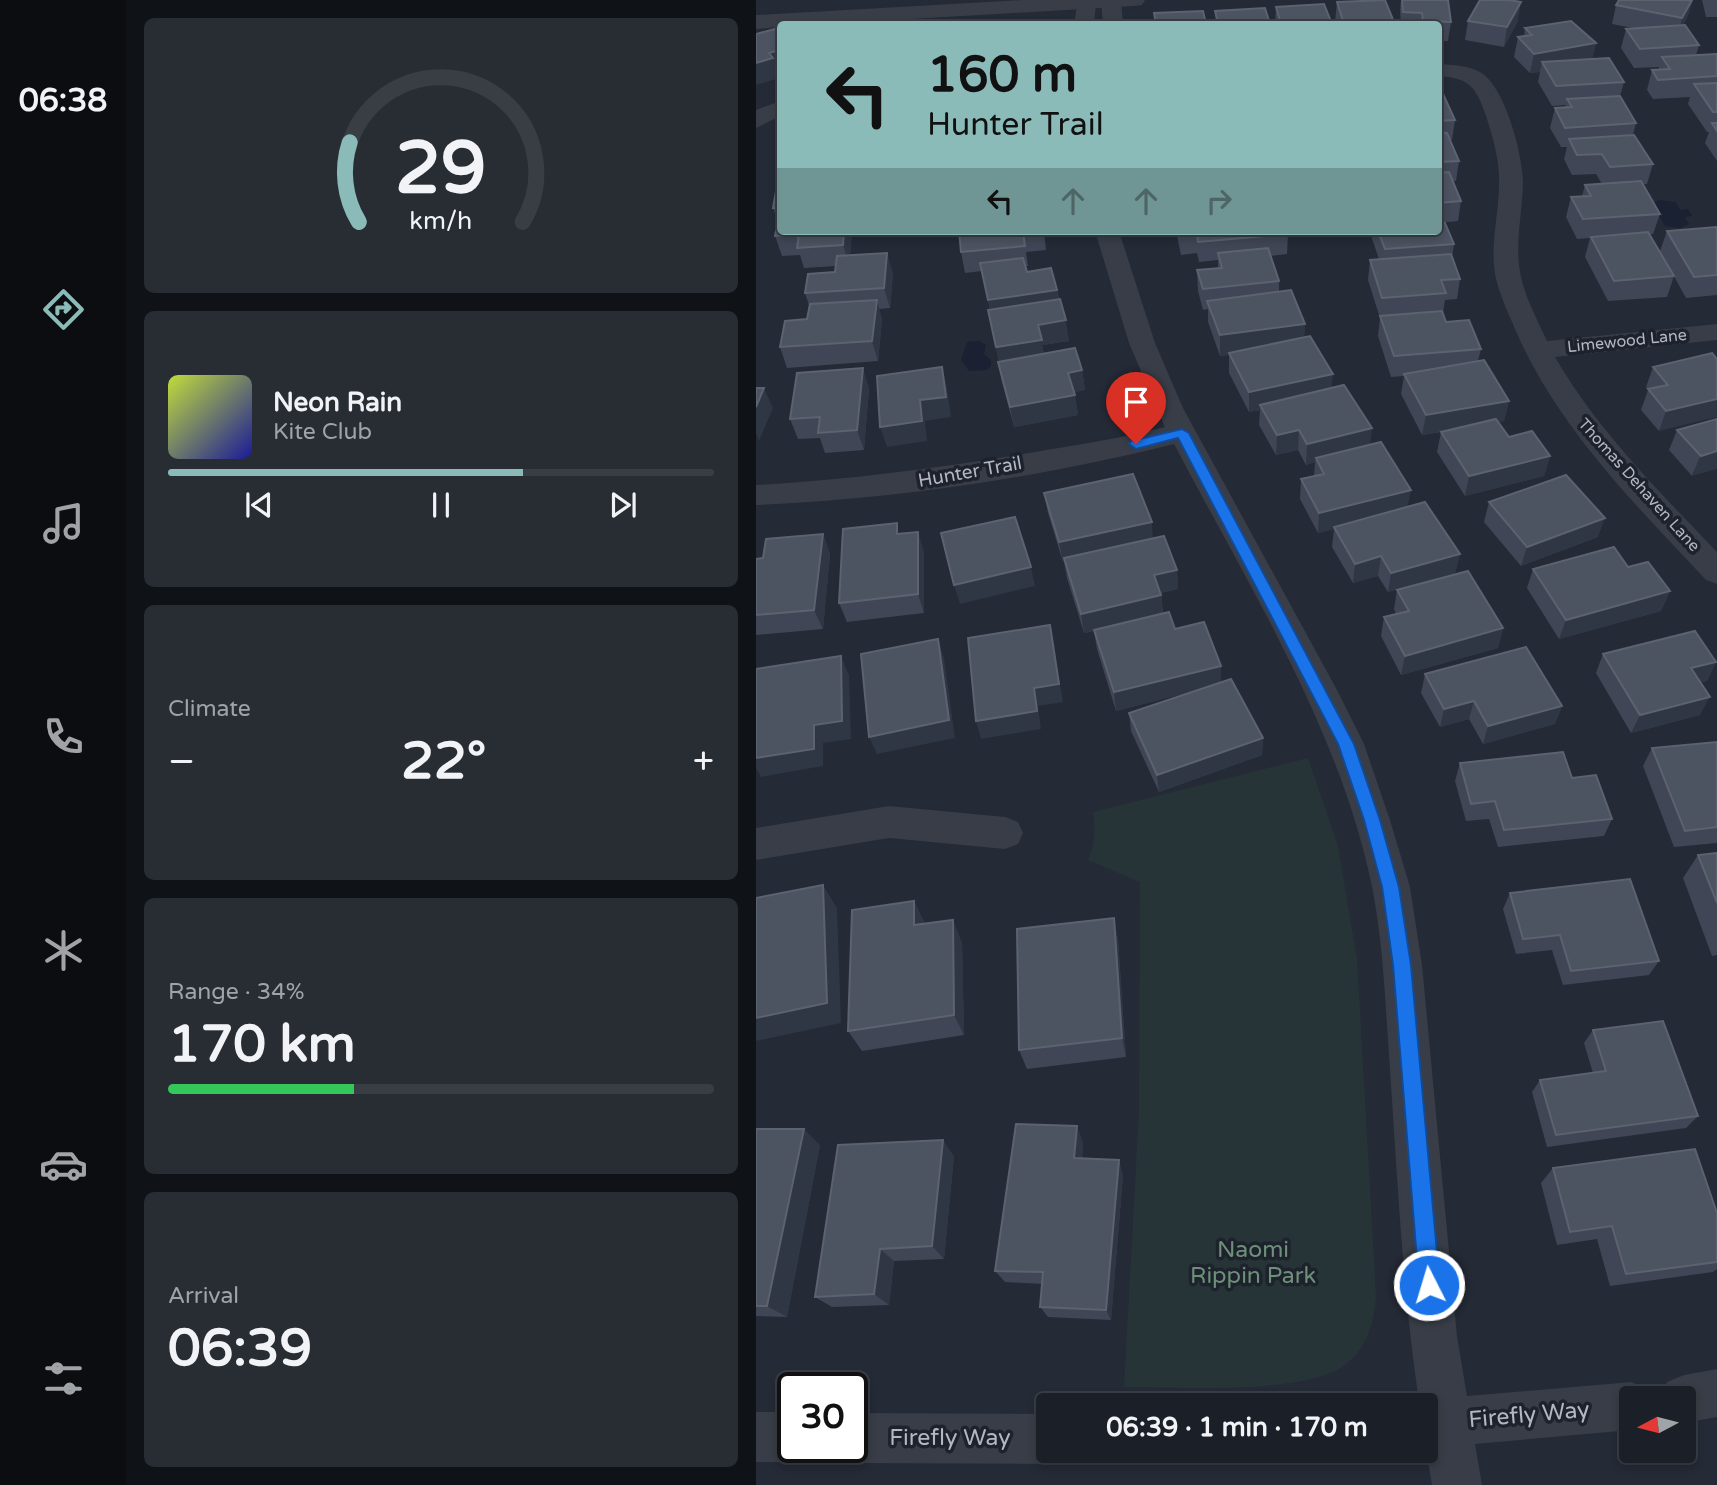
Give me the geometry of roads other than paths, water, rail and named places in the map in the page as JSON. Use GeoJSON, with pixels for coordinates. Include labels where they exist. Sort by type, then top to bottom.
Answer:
{"type":"FeatureCollection","features":[{"type":"Feature","properties":{"kind":"street"},"geometry":{"type":"LineString","coordinates":[[756,9],[906,0]]}},
{"type":"Feature","properties":{"kind":"street"},"geometry":{"type":"LineString","coordinates":[[781,21],[1085,9],[1111,1],[1134,0]]}},
{"type":"Feature","properties":{"kind":"street"},"geometry":{"type":"LineString","coordinates":[[1111,1],[1113,21]]}},
{"type":"Feature","properties":{"kind":"street"},"geometry":{"type":"LineString","coordinates":[[756,22],[777,21]]}},
{"type":"Feature","properties":{"kind":"street","name":"Thomas Dehaven Lane"},"geometry":{"type":"LineString","coordinates":[[1442,70],[1460,71],[1478,80],[1486,92],[1507,146],[1512,179],[1505,235],[1508,277],[1549,376],[1592,438],[1717,572]]}},
{"type":"Feature","properties":{"kind":"street"},"geometry":{"type":"LineString","coordinates":[[756,121],[760,116],[777,109]]}},
{"type":"Feature","properties":{"kind":"street"},"geometry":{"type":"LineString","coordinates":[[1108,235],[1119,277],[1142,343],[1182,433],[1346,744],[1391,887],[1404,991],[1433,1336],[1435,1393]]}},
{"type":"Feature","properties":{"kind":"street","name":"Limewood Lane"},"geometry":{"type":"LineString","coordinates":[[1536,350],[1717,332]]}},
{"type":"Feature","properties":{"kind":"street","name":"Hunter Trail"},"geometry":{"type":"LineString","coordinates":[[756,495],[841,491],[911,482],[1128,446],[1182,433]]}},
{"type":"Feature","properties":{"kind":"street"},"geometry":{"type":"LineString","coordinates":[[756,844],[889,822],[1005,832]]}},
{"type":"Feature","properties":{"kind":"street"},"geometry":{"type":"LineString","coordinates":[[1696,1397],[1717,1393]]}},
{"type":"Feature","properties":{"kind":"street","name":"Firefly Way"},"geometry":{"type":"LineString","coordinates":[[1438,1423],[1619,1407]]}},
{"type":"Feature","properties":{"kind":"street"},"geometry":{"type":"LineString","coordinates":[[1438,1429],[1457,1485]]}},
{"type":"Feature","properties":{"kind":"street"},"geometry":{"type":"LineString","coordinates":[[756,1437],[777,1437]]}},
{"type":"Feature","properties":{"kind":"street","name":"Firefly Way"},"geometry":{"type":"LineString","coordinates":[[868,1438],[1036,1439]]}},
{"type":"Feature","properties":{"kind":"water"},"geometry":{"type":"Polygon","coordinates":[[[1659,200],[1676,202],[1680,210],[1688,209],[1692,216],[1685,217],[1689,224],[1680,228],[1665,226],[1652,204],[1659,200]]]}},
{"type":"Feature","properties":{"kind":"water"},"geometry":{"type":"Polygon","coordinates":[[[979,341],[986,345],[984,354],[991,360],[991,366],[986,370],[969,371],[961,360],[967,342],[979,341]]]}},
{"type":"Feature","properties":{"kind":"park label","name":"Naomi Rippin Park"},"geometry":{"type":"Point","coordinates":[1253,1263]}}]}
